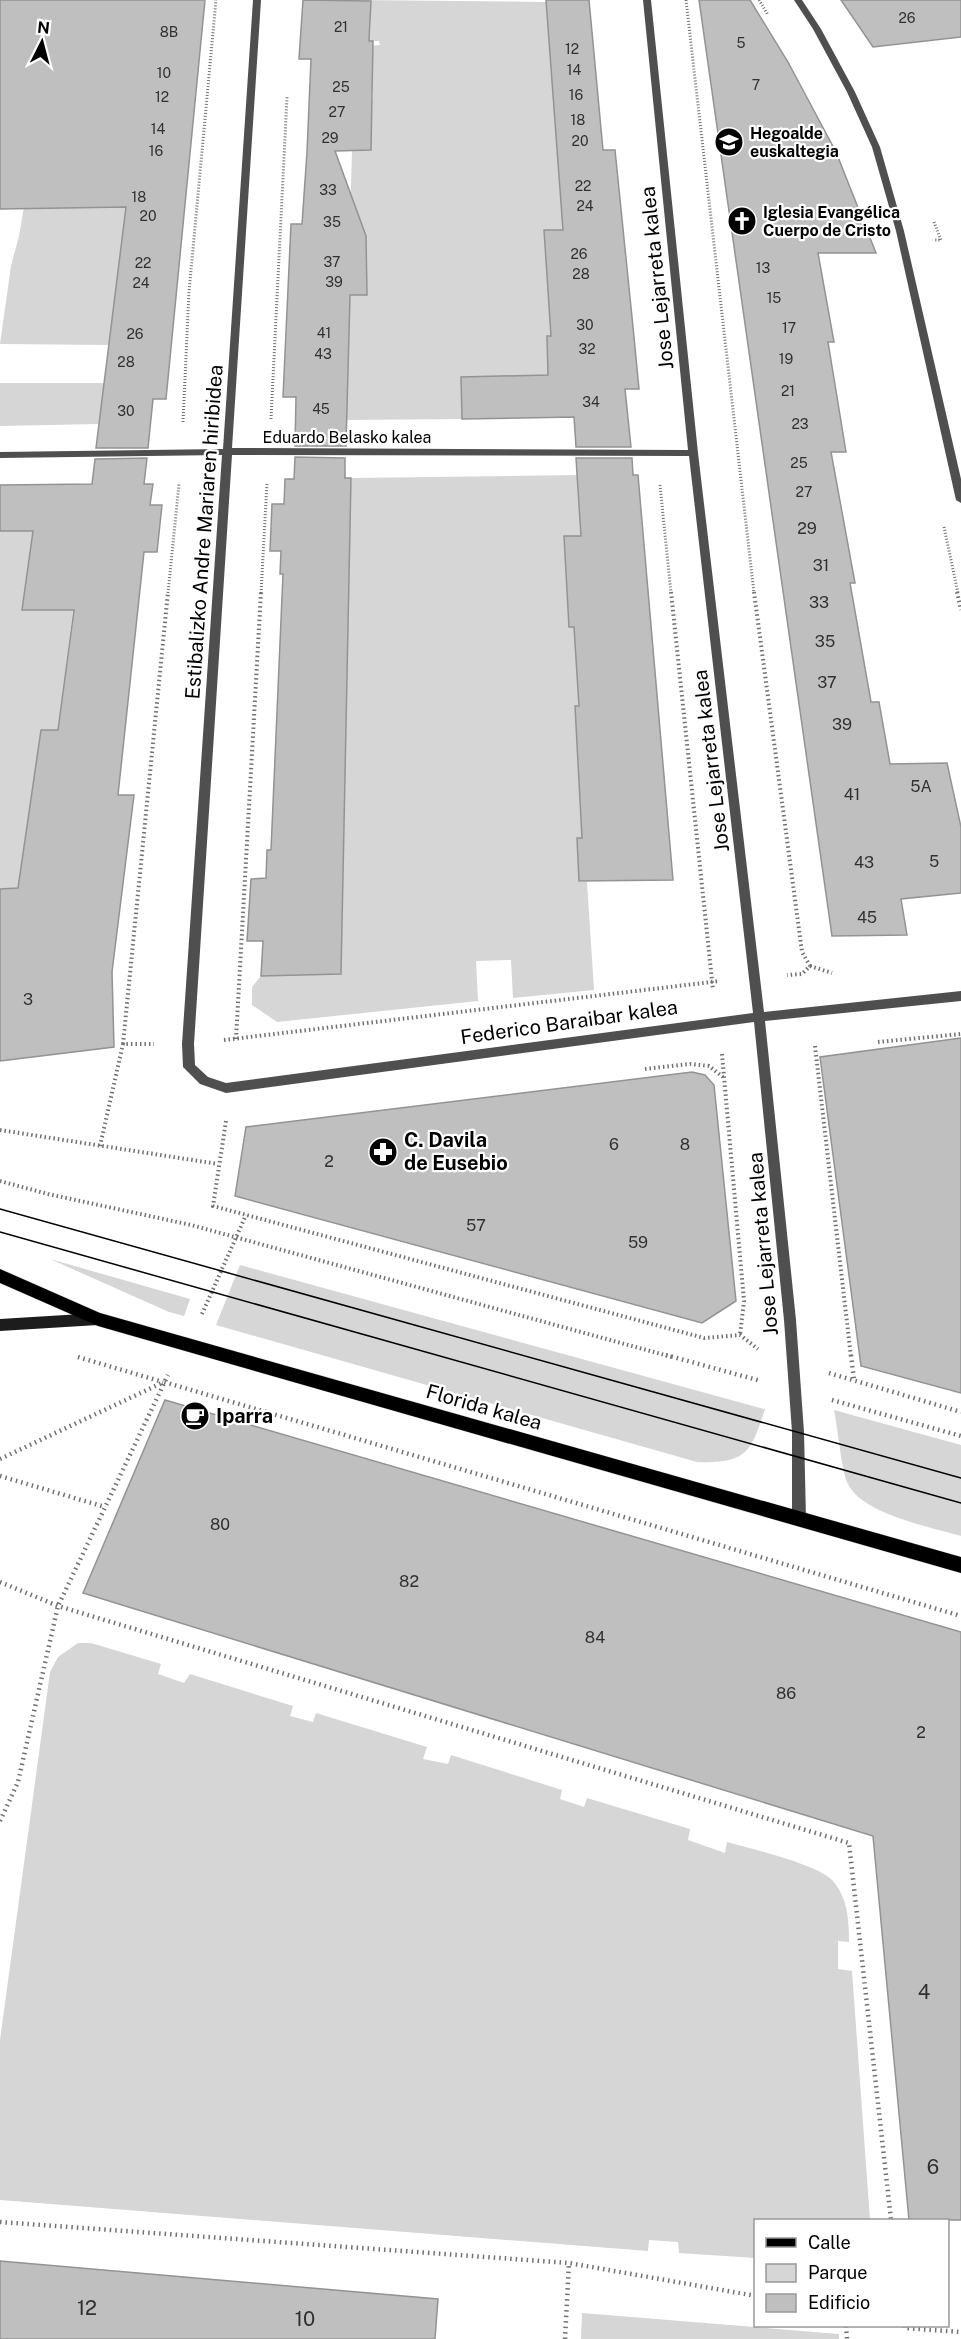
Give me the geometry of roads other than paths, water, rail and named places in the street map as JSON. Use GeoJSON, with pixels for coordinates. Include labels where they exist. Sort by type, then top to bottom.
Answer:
{"type":"FeatureCollection","features":[{"type":"Feature","properties":{"kind":"main road","name":"Florida kalea"},"geometry":{"type":"LineString","coordinates":[[0,1276],[98,1319],[961,1565]]}},
{"type":"Feature","properties":{"kind":"main road"},"geometry":{"type":"LineString","coordinates":[[0,1325],[98,1319]]}},
{"type":"Feature","properties":{"kind":"street","name":"Estibalizko Andre Mariaren hiribidea"},"geometry":{"type":"LineString","coordinates":[[189,1067],[188,1044],[256,0]]}},
{"type":"Feature","properties":{"kind":"street","name":"Jose Lejarreta kalea"},"geometry":{"type":"LineString","coordinates":[[647,0],[693,453],[759,1017],[790,1320],[798,1432],[799,1519]]}},
{"type":"Feature","properties":{"kind":"street"},"geometry":{"type":"LineString","coordinates":[[798,0],[817,29],[876,147],[900,231],[961,500]]}},
{"type":"Feature","properties":{"kind":"street","name":"Eduardo Belasko kalea"},"geometry":{"type":"LineString","coordinates":[[0,455],[228,451],[693,453]]}},
{"type":"Feature","properties":{"kind":"street","name":"Federico Baraibar kalea"},"geometry":{"type":"LineString","coordinates":[[189,1067],[204,1081],[226,1089],[718,1022],[961,996]]}},
{"type":"Feature","properties":{"kind":"tram line"},"geometry":{"type":"LineString","coordinates":[[0,1209],[961,1478]]}},
{"type":"Feature","properties":{"kind":"tram line"},"geometry":{"type":"LineString","coordinates":[[0,1232],[961,1503]]}},
{"type":"Feature","properties":{"kind":"place","name":"Hegoalde euskaltegia"},"geometry":{"type":"Point","coordinates":[729,142]}},
{"type":"Feature","properties":{"kind":"place","name":"Iglesia Evangélica Cuerpo de Cristo"},"geometry":{"type":"Point","coordinates":[742,221]}},
{"type":"Feature","properties":{"kind":"place","name":"C. Davila de Eusebio"},"geometry":{"type":"Point","coordinates":[383,1152]}},
{"type":"Feature","properties":{"kind":"place","name":"Iparra"},"geometry":{"type":"Point","coordinates":[195,1416]}}]}
